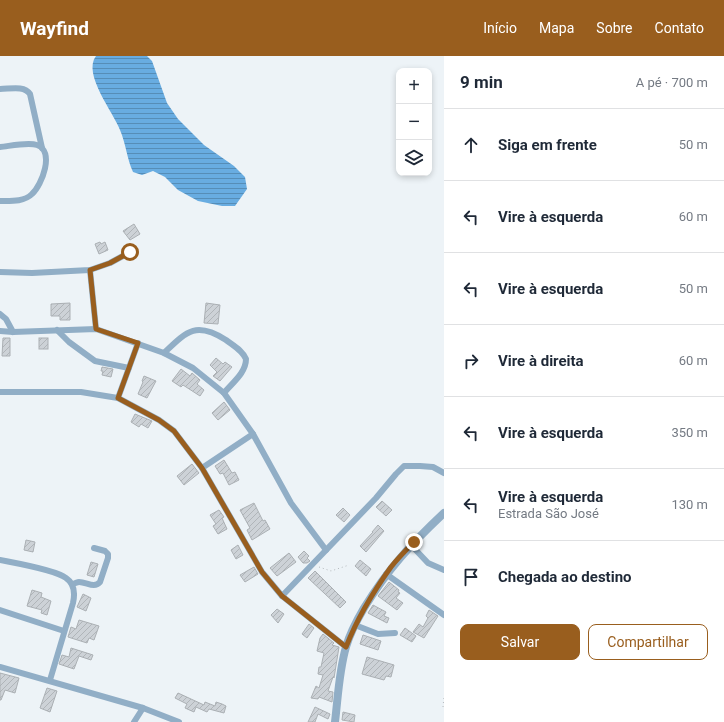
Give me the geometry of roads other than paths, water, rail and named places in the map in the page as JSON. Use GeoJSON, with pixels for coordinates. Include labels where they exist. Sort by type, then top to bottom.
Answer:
{"type":"FeatureCollection","features":[{"type":"Feature","properties":{"kind":"street"},"geometry":{"type":"LineString","coordinates":[[0,89],[24,88],[30,94],[42,148],[46,156],[44,170],[37,187],[32,194],[23,199],[0,201]]}},
{"type":"Feature","properties":{"kind":"street"},"geometry":{"type":"LineString","coordinates":[[0,147],[35,144],[42,148]]}},
{"type":"Feature","properties":{"kind":"street"},"geometry":{"type":"LineString","coordinates":[[0,272],[32,273],[90,270],[110,263],[130,252]]}},
{"type":"Feature","properties":{"kind":"street"},"geometry":{"type":"LineString","coordinates":[[90,270],[96,329]]}},
{"type":"Feature","properties":{"kind":"street"},"geometry":{"type":"LineString","coordinates":[[0,314],[6,318],[13,332]]}},
{"type":"Feature","properties":{"kind":"street"},"geometry":{"type":"LineString","coordinates":[[0,331],[13,332],[96,329],[164,353],[193,368],[224,393],[253,434],[291,503],[326,550]]}},
{"type":"Feature","properties":{"kind":"street"},"geometry":{"type":"LineString","coordinates":[[58,330],[68,342],[95,361],[129,368]]}},
{"type":"Feature","properties":{"kind":"street"},"geometry":{"type":"LineString","coordinates":[[164,353],[180,337],[186,333],[198,330],[211,332],[233,345],[245,356],[246,366],[224,393]]}},
{"type":"Feature","properties":{"kind":"street"},"geometry":{"type":"LineString","coordinates":[[118,398],[138,343]]}},
{"type":"Feature","properties":{"kind":"street"},"geometry":{"type":"LineString","coordinates":[[0,392],[81,392],[118,398],[159,420],[174,431],[202,468],[262,572],[282,596],[346,647]]}},
{"type":"Feature","properties":{"kind":"street"},"geometry":{"type":"LineString","coordinates":[[202,468],[253,434]]}},
{"type":"Feature","properties":{"kind":"street"},"geometry":{"type":"LineString","coordinates":[[282,596],[376,498],[404,466],[433,468],[444,473]]}},
{"type":"Feature","properties":{"kind":"street"},"geometry":{"type":"LineString","coordinates":[[335,722],[346,647],[355,625],[376,588],[386,574],[411,545],[444,513]]}},
{"type":"Feature","properties":{"kind":"street"},"geometry":{"type":"LineString","coordinates":[[411,545],[428,563],[444,570]]}},
{"type":"Feature","properties":{"kind":"street"},"geometry":{"type":"LineString","coordinates":[[72,584],[80,582],[97,585],[100,582],[108,554],[105,551],[94,548]]}},
{"type":"Feature","properties":{"kind":"street"},"geometry":{"type":"LineString","coordinates":[[0,560],[56,573],[66,578],[72,584],[75,596],[50,680]]}},
{"type":"Feature","properties":{"kind":"street"},"geometry":{"type":"LineString","coordinates":[[386,574],[444,615]]}},
{"type":"Feature","properties":{"kind":"street"},"geometry":{"type":"LineString","coordinates":[[0,610],[64,631]]}},
{"type":"Feature","properties":{"kind":"street"},"geometry":{"type":"LineString","coordinates":[[355,625],[378,634],[395,633]]}},
{"type":"Feature","properties":{"kind":"street"},"geometry":{"type":"LineString","coordinates":[[0,666],[143,708],[179,722]]}},
{"type":"Feature","properties":{"kind":"street"},"geometry":{"type":"LineString","coordinates":[[134,722],[143,708]]}},
{"type":"Feature","properties":{"kind":"water"},"geometry":{"type":"Polygon","coordinates":[[[96,56],[147,56],[152,61],[167,103],[178,119],[204,145],[234,166],[245,177],[247,189],[235,206],[222,206],[198,201],[178,190],[165,177],[153,171],[142,175],[133,172],[120,130],[96,83],[93,73],[93,64],[96,56]]]}}]}
